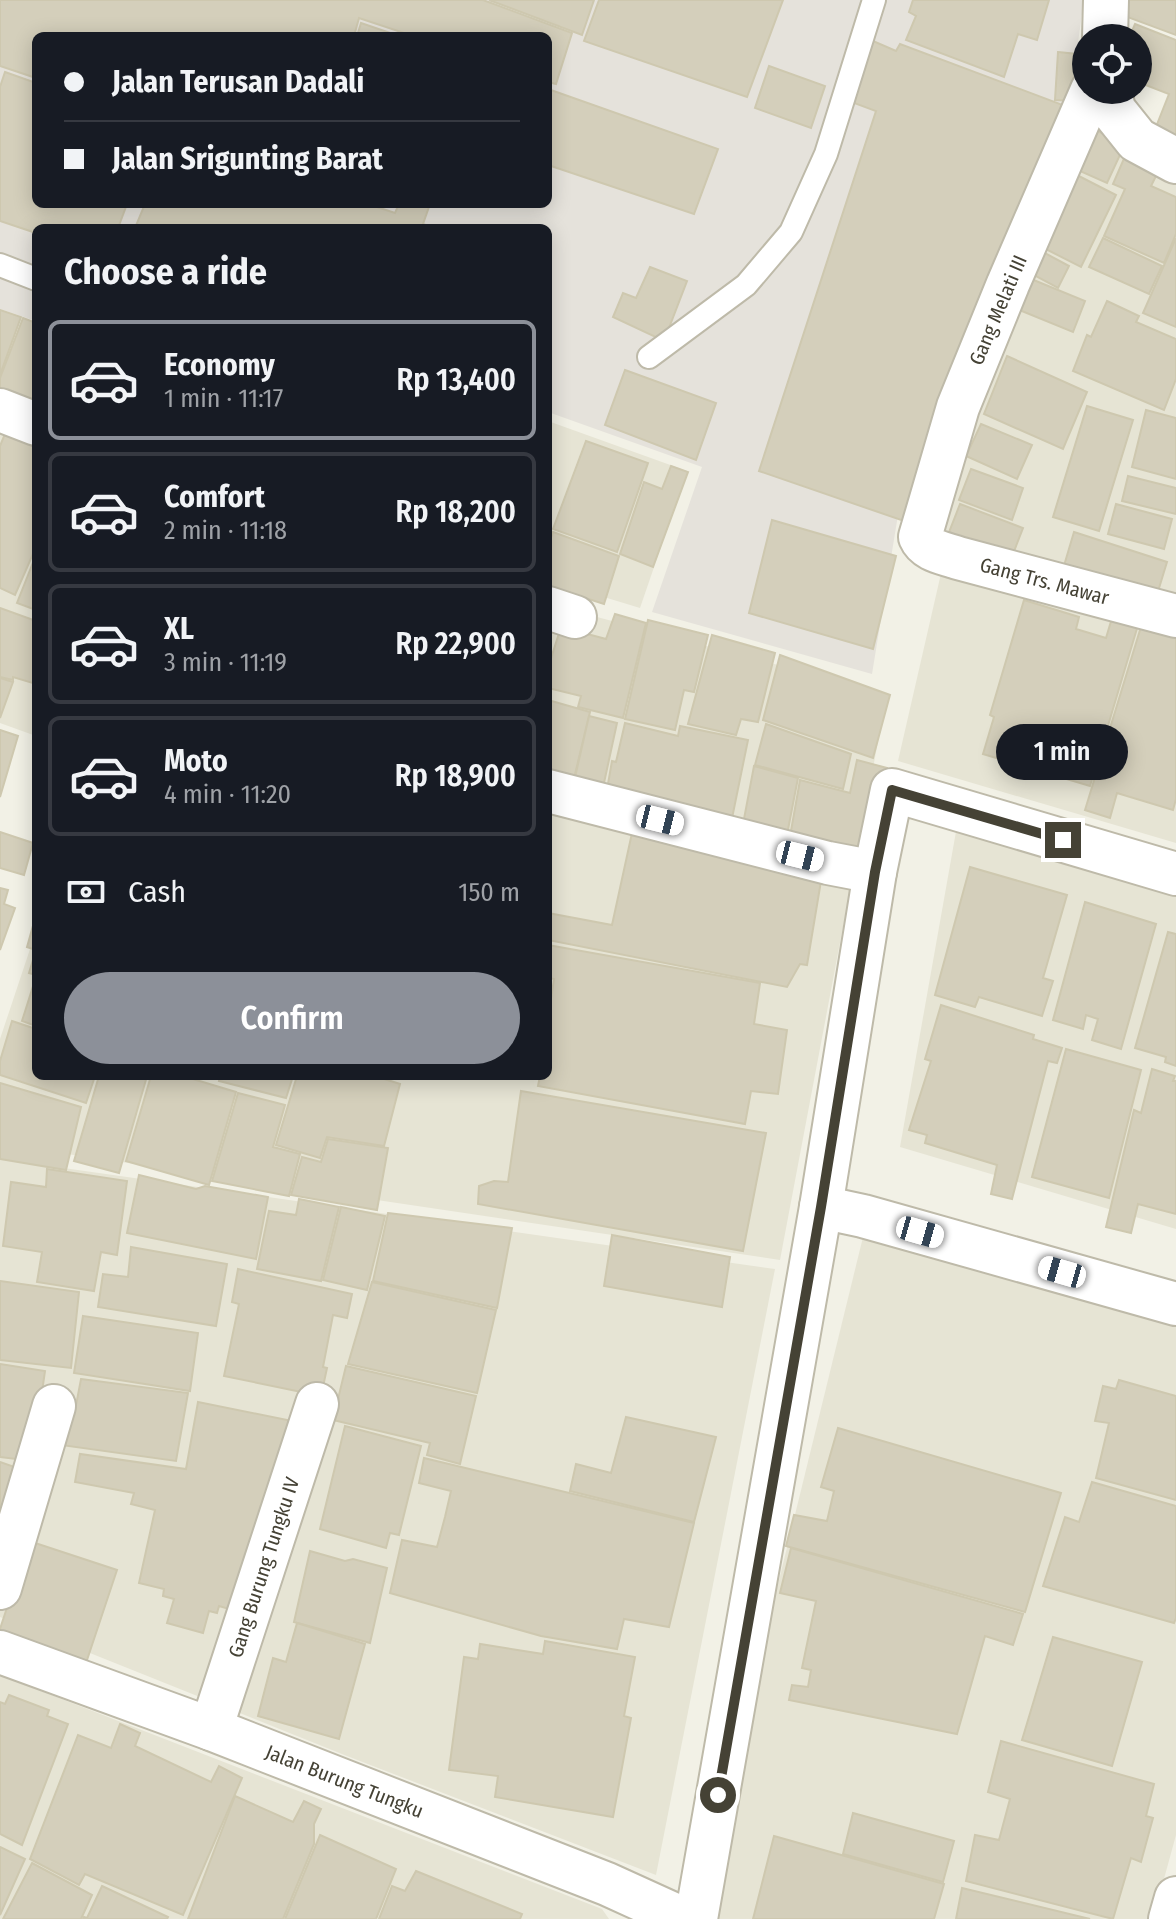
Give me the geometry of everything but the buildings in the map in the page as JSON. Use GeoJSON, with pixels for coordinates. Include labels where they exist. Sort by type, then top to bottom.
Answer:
{"type":"FeatureCollection","features":[{"type":"Feature","properties":{"kind":"street"},"geometry":{"type":"LineString","coordinates":[[1105,24],[1106,0]]}},
{"type":"Feature","properties":{"kind":"street","name":"Gang Melati III"},"geometry":{"type":"LineString","coordinates":[[920,537],[958,407],[1086,104]]}},
{"type":"Feature","properties":{"kind":"street"},"geometry":{"type":"LineString","coordinates":[[1112,104],[1113,110],[1137,140],[1176,161]]}},
{"type":"Feature","properties":{"kind":"street"},"geometry":{"type":"LineString","coordinates":[[0,410],[32,422]]}},
{"type":"Feature","properties":{"kind":"street","name":"Gang Trs. Mawar"},"geometry":{"type":"LineString","coordinates":[[920,537],[928,547],[958,558],[1176,616]]}},
{"type":"Feature","properties":{"kind":"street"},"geometry":{"type":"LineString","coordinates":[[696,1919],[821,1207],[875,872],[892,790],[1176,874]]}},
{"type":"Feature","properties":{"kind":"street"},"geometry":{"type":"LineString","coordinates":[[552,792],[828,863],[875,872]]}},
{"type":"Feature","properties":{"kind":"street"},"geometry":{"type":"LineString","coordinates":[[821,1207],[1176,1304]]}},
{"type":"Feature","properties":{"kind":"street","name":"Gang Burung Tungku IV"},"geometry":{"type":"LineString","coordinates":[[211,1729],[317,1404]]}},
{"type":"Feature","properties":{"kind":"street"},"geometry":{"type":"LineString","coordinates":[[0,1588],[54,1406]]}},
{"type":"Feature","properties":{"kind":"street","name":"Jalan Burung Tungku"},"geometry":{"type":"LineString","coordinates":[[0,1652],[211,1729],[607,1884],[684,1919]]}},
{"type":"Feature","properties":{"kind":"street"},"geometry":{"type":"LineString","coordinates":[[1170,1919],[1176,1898]]}},
{"type":"Feature","properties":{"kind":"lane"},"geometry":{"type":"LineString","coordinates":[[649,357],[746,285],[791,232],[826,154],[874,0]]}},
{"type":"Feature","properties":{"kind":"lane"},"geometry":{"type":"LineString","coordinates":[[0,265],[32,277]]}},
{"type":"Feature","properties":{"kind":"shaded area"},"geometry":{"type":"Polygon","coordinates":[[[0,0],[1084,0],[1081,24],[1072,24],[1072,85],[898,515],[872,674],[652,612],[702,467],[552,413],[552,224],[32,224],[32,320],[0,309],[0,0]]]}},
{"type":"Feature","properties":{"kind":"shaded area"},"geometry":{"type":"Polygon","coordinates":[[[1072,120],[1176,170],[1176,607],[905,539],[1072,120]]]}},
{"type":"Feature","properties":{"kind":"shaded area"},"geometry":{"type":"Polygon","coordinates":[[[0,421],[32,433],[32,735],[0,723],[0,421]]]}},
{"type":"Feature","properties":{"kind":"shaded area"},"geometry":{"type":"Polygon","coordinates":[[[552,422],[687,471],[640,608],[552,581],[552,422]]]}},
{"type":"Feature","properties":{"kind":"shaded area"},"geometry":{"type":"Polygon","coordinates":[[[945,556],[1176,618],[1176,843],[898,761],[945,556]]]}},
{"type":"Feature","properties":{"kind":"shaded area"},"geometry":{"type":"Polygon","coordinates":[[[552,605],[887,694],[780,1260],[0,1144],[0,1039],[32,943],[32,1080],[552,1080],[552,605]]]}},
{"type":"Feature","properties":{"kind":"shaded area"},"geometry":{"type":"Polygon","coordinates":[[[957,826],[1176,893],[1176,1229],[900,1147],[957,826]]]}},
{"type":"Feature","properties":{"kind":"shaded area"},"geometry":{"type":"Polygon","coordinates":[[[0,1159],[775,1269],[656,1875],[0,1617],[0,1159]]]}},
{"type":"Feature","properties":{"kind":"shaded area"},"geometry":{"type":"Polygon","coordinates":[[[864,1233],[1176,1326],[1176,1835],[1153,1919],[696,1919],[864,1233]]]}},
{"type":"Feature","properties":{"kind":"shaded area"},"geometry":{"type":"Polygon","coordinates":[[[0,1675],[602,1909],[609,1919],[0,1919],[0,1675]]]}},
{"type":"Feature","properties":{"kind":"route"},"geometry":{"type":"LineString","coordinates":[[718,1795],[821,1207],[875,872],[892,790],[1063,840]]}}]}
